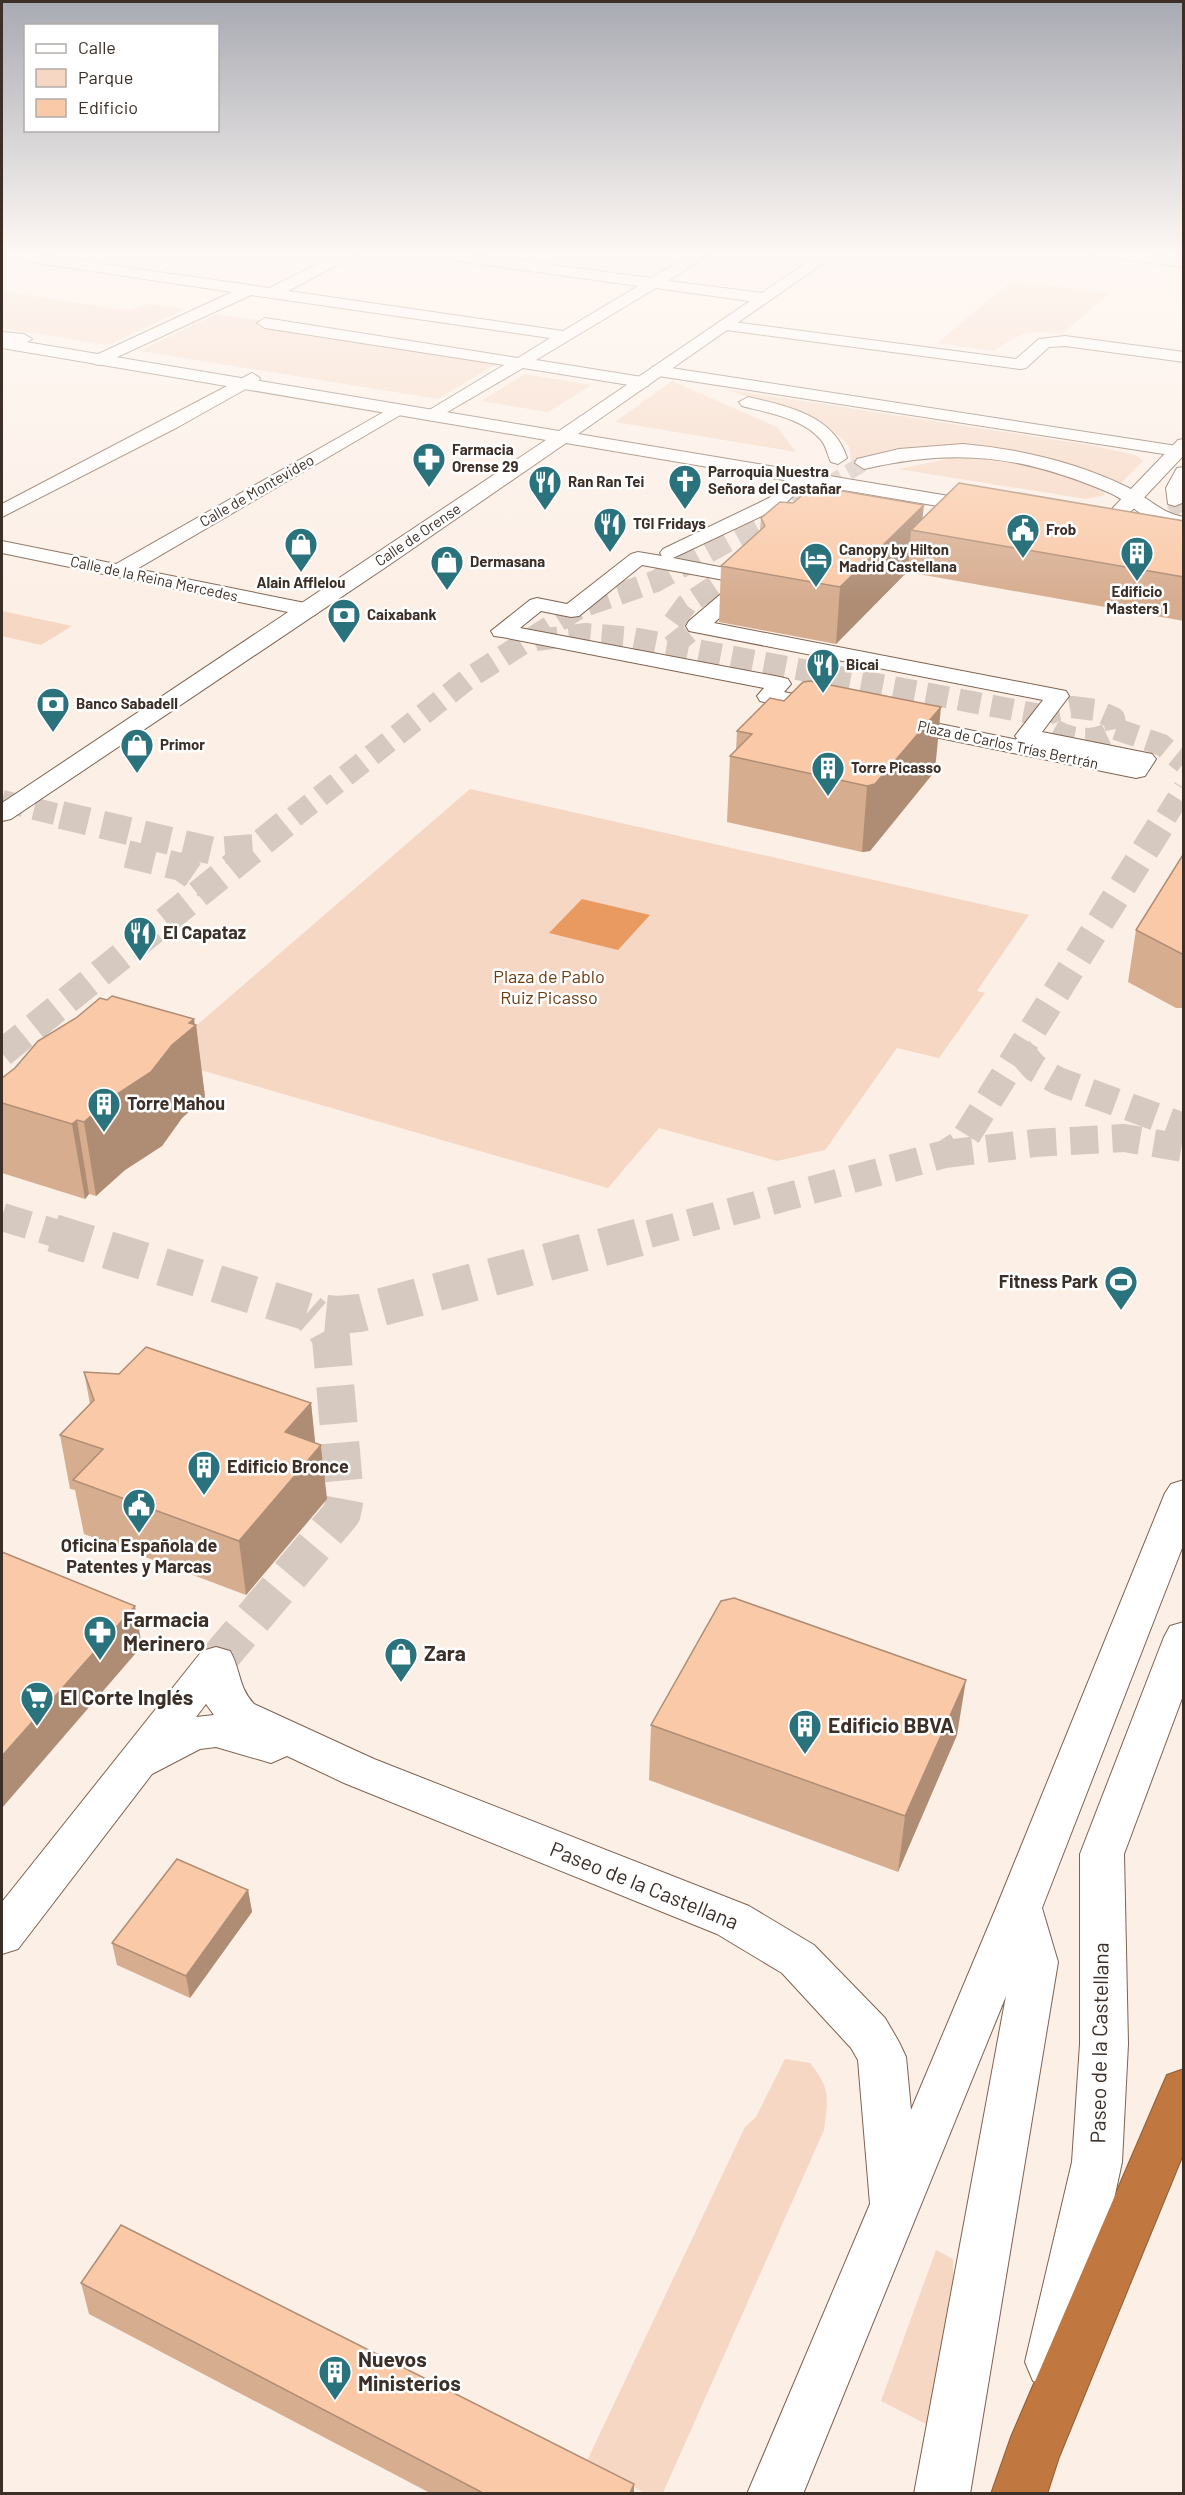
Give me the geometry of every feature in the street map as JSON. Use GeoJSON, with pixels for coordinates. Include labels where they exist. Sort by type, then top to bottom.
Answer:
{"type":"FeatureCollection","features":[{"type":"Feature","properties":{"kind":"highway","name":"Paseo de la Castellana"},"geometry":{"type":"LineString","coordinates":[[1025,2475],[1184,2091]]}},
{"type":"Feature","properties":{"kind":"street"},"geometry":{"type":"LineString","coordinates":[[174,368],[438,413],[567,434],[1002,507],[791,477],[567,434]]}},
{"type":"Feature","properties":{"kind":"street"},"geometry":{"type":"LineString","coordinates":[[2,511],[172,423],[247,381],[396,410],[438,413],[511,368]]}},
{"type":"Feature","properties":{"kind":"street"},"geometry":{"type":"LineString","coordinates":[[555,368],[642,382]]}},
{"type":"Feature","properties":{"kind":"street","name":"Calle de Orense"},"geometry":{"type":"LineString","coordinates":[[2,814],[662,368]]}},
{"type":"Feature","properties":{"kind":"street"},"geometry":{"type":"LineString","coordinates":[[658,371],[1180,448]]}},
{"type":"Feature","properties":{"kind":"street"},"geometry":{"type":"LineString","coordinates":[[690,376],[698,383],[721,393],[807,422],[833,441],[838,458]]}},
{"type":"Feature","properties":{"kind":"street","name":"Calle de Montevideo"},"geometry":{"type":"LineString","coordinates":[[119,571],[396,410]]}},
{"type":"Feature","properties":{"kind":"street"},"geometry":{"type":"LineString","coordinates":[[1114,518],[1180,448]]}},
{"type":"Feature","properties":{"kind":"street"},"geometry":{"type":"LineString","coordinates":[[864,463],[897,454],[936,450],[1013,454],[1066,468],[1135,498],[1153,513],[1184,523]]}},
{"type":"Feature","properties":{"kind":"street"},"geometry":{"type":"LineString","coordinates":[[1174,500],[1175,488],[1184,472]]}},
{"type":"Feature","properties":{"kind":"street"},"geometry":{"type":"LineString","coordinates":[[670,553],[777,502],[797,483],[791,477]]}},
{"type":"Feature","properties":{"kind":"street"},"geometry":{"type":"LineString","coordinates":[[834,502],[859,492],[877,489]]}},
{"type":"Feature","properties":{"kind":"street"},"geometry":{"type":"LineString","coordinates":[[1129,533],[1062,516],[1089,521],[1114,518],[1180,537]]}},
{"type":"Feature","properties":{"kind":"street","name":"Calle de la Reina Mercedes"},"geometry":{"type":"LineString","coordinates":[[2,547],[307,610]]}},
{"type":"Feature","properties":{"kind":"street","name":"Plaza de Carlos Trías Bertrán"},"geometry":{"type":"LineString","coordinates":[[638,558],[751,579],[697,626],[1058,696],[1027,736],[1144,759],[1136,771],[768,696],[780,684],[502,631],[537,604],[571,611],[638,558]]}},
{"type":"Feature","properties":{"kind":"street","name":"Paseo de la Castellana"},"geometry":{"type":"LineString","coordinates":[[775,2493],[893,2206],[1020,1908],[1184,1493]]}},
{"type":"Feature","properties":{"kind":"street","name":"Paseo de la Castellana"},"geometry":{"type":"LineString","coordinates":[[1025,2475],[1097,2162],[1104,2044],[1102,1854],[1184,1637]]}},
{"type":"Feature","properties":{"kind":"street","name":"Paseo de la Castellana"},"geometry":{"type":"LineString","coordinates":[[2,1935],[216,1662],[224,1699],[239,1714],[359,1771],[733,1920],[798,1959],[868,2033],[882,2057],[893,2206]]}},
{"type":"Feature","properties":{"kind":"street","name":"Paseo de la Castellana"},"geometry":{"type":"LineString","coordinates":[[133,1767],[192,1734],[216,1731],[359,1771]]}},
{"type":"Feature","properties":{"kind":"street"},"geometry":{"type":"LineString","coordinates":[[942,2493],[1035,1962],[1020,1908]]}},
{"type":"Feature","properties":{"kind":"green space"},"geometry":{"type":"Polygon","coordinates":[[[248,368],[489,368],[438,399],[248,368]]]}},
{"type":"Feature","properties":{"kind":"green space"},"geometry":{"type":"Polygon","coordinates":[[[525,374],[592,385],[548,412],[481,401],[525,374]]]}},
{"type":"Feature","properties":{"kind":"green space"},"geometry":{"type":"Polygon","coordinates":[[[672,381],[777,427],[796,452],[615,422],[672,381]]]}},
{"type":"Feature","properties":{"kind":"green space"},"geometry":{"type":"Polygon","coordinates":[[[724,389],[1090,445],[1135,455],[1143,461],[1121,483],[1064,463],[983,447],[955,445],[895,449],[851,461],[849,447],[837,434],[808,415],[724,389]]]}},
{"type":"Feature","properties":{"kind":"green space"},"geometry":{"type":"Polygon","coordinates":[[[953,458],[999,461],[1043,469],[1091,485],[1105,495],[1086,499],[898,469],[953,458]]]}},
{"type":"Feature","properties":{"kind":"green space"},"geometry":{"type":"Polygon","coordinates":[[[2,611],[72,626],[41,645],[2,636],[2,611]]]}},
{"type":"Feature","properties":{"kind":"green space","name":"Plaza de Pablo Ruiz Picasso"},"geometry":{"type":"Polygon","coordinates":[[[470,789],[1029,915],[977,991],[985,993],[939,1058],[897,1048],[825,1150],[777,1161],[659,1128],[608,1188],[159,1058],[470,789]]]}},
{"type":"Feature","properties":{"kind":"green space"},"geometry":{"type":"Polygon","coordinates":[[[785,2059],[810,2063],[822,2080],[827,2102],[824,2130],[663,2493],[645,2493],[586,2463],[745,2127],[756,2117],[785,2059]]]}},
{"type":"Feature","properties":{"kind":"green space"},"geometry":{"type":"Polygon","coordinates":[[[936,2250],[953,2259],[953,2320],[928,2425],[881,2401],[936,2250]]]}},
{"type":"Feature","properties":{"kind":"shaded area"},"geometry":{"type":"Polygon","coordinates":[[[582,899],[650,915],[618,950],[549,933],[582,899]]]}},
{"type":"Feature","properties":{"kind":"building"},"geometry":{"type":"Polygon","coordinates":[[[959,483],[1184,521],[1184,577],[911,530],[959,483]]]}},
{"type":"Feature","properties":{"kind":"building"},"geometry":{"type":"Polygon","coordinates":[[[813,486],[924,505],[840,587],[721,566],[765,526],[761,518],[780,502],[793,503],[813,486]]]}},
{"type":"Feature","properties":{"kind":"building"},"geometry":{"type":"Polygon","coordinates":[[[810,681],[941,707],[875,784],[867,786],[730,756],[752,734],[737,731],[770,698],[784,701],[803,682],[810,681]]]}},
{"type":"Feature","properties":{"kind":"building"},"geometry":{"type":"Polygon","coordinates":[[[1184,853],[1184,955],[1136,930],[1184,853]]]}},
{"type":"Feature","properties":{"kind":"building"},"geometry":{"type":"Polygon","coordinates":[[[112,996],[194,1019],[189,1023],[196,1025],[172,1045],[151,1072],[114,1096],[84,1122],[77,1120],[72,1124],[2,1103],[2,1078],[15,1068],[38,1041],[76,1018],[100,998],[107,1000],[112,996]]]}},
{"type":"Feature","properties":{"kind":"building"},"geometry":{"type":"Polygon","coordinates":[[[146,1347],[311,1403],[285,1432],[321,1445],[239,1541],[73,1480],[103,1449],[60,1435],[94,1400],[84,1372],[119,1374],[146,1347]]]}},
{"type":"Feature","properties":{"kind":"building"},"geometry":{"type":"Polygon","coordinates":[[[2,1552],[135,1606],[2,1756],[2,1552]]]}},
{"type":"Feature","properties":{"kind":"building"},"geometry":{"type":"Polygon","coordinates":[[[734,1598],[966,1680],[905,1816],[651,1725],[721,1601],[734,1598]]]}},
{"type":"Feature","properties":{"kind":"building"},"geometry":{"type":"Polygon","coordinates":[[[177,1859],[248,1890],[186,1976],[112,1943],[177,1859]]]}},
{"type":"Feature","properties":{"kind":"building","name":"Nuevos Ministerios"},"geometry":{"type":"Polygon","coordinates":[[[121,2225],[634,2484],[630,2493],[483,2493],[81,2283],[121,2225]]]}},
{"type":"Feature","properties":{"kind":"tunnel"},"geometry":{"type":"LineString","coordinates":[[807,497],[864,463]]}},
{"type":"Feature","properties":{"kind":"tunnel"},"geometry":{"type":"LineString","coordinates":[[294,817],[469,678],[579,608],[656,581],[809,496]]}},
{"type":"Feature","properties":{"kind":"tunnel"},"geometry":{"type":"LineString","coordinates":[[1175,500],[1184,510]]}},
{"type":"Feature","properties":{"kind":"tunnel"},"geometry":{"type":"LineString","coordinates":[[687,648],[670,627],[686,605],[748,564]]}},
{"type":"Feature","properties":{"kind":"tunnel"},"geometry":{"type":"LineString","coordinates":[[536,640],[586,634],[633,638],[1046,716]]}},
{"type":"Feature","properties":{"kind":"tunnel"},"geometry":{"type":"LineString","coordinates":[[1046,716],[1052,711],[1072,707],[1096,710],[1114,718],[1116,729]]}},
{"type":"Feature","properties":{"kind":"tunnel"},"geometry":{"type":"LineString","coordinates":[[1046,716],[1046,725],[1063,734],[1081,739],[1099,737],[1116,729]]}},
{"type":"Feature","properties":{"kind":"tunnel"},"geometry":{"type":"LineString","coordinates":[[1116,729],[1162,745],[1184,763]]}},
{"type":"Feature","properties":{"kind":"tunnel"},"geometry":{"type":"LineString","coordinates":[[1166,817],[1184,788]]}},
{"type":"Feature","properties":{"kind":"tunnel"},"geometry":{"type":"LineString","coordinates":[[2,801],[68,817]]}},
{"type":"Feature","properties":{"kind":"tunnel"},"geometry":{"type":"LineString","coordinates":[[61,815],[213,851],[254,848]]}},
{"type":"Feature","properties":{"kind":"tunnel"},"geometry":{"type":"LineString","coordinates":[[2,1053],[296,815]]}},
{"type":"Feature","properties":{"kind":"tunnel"},"geometry":{"type":"LineString","coordinates":[[1020,1051],[1167,815]]}},
{"type":"Feature","properties":{"kind":"tunnel"},"geometry":{"type":"LineString","coordinates":[[127,854],[181,867],[207,885]]}},
{"type":"Feature","properties":{"kind":"tunnel"},"geometry":{"type":"LineString","coordinates":[[945,1154],[962,1143],[1020,1051]]}},
{"type":"Feature","properties":{"kind":"tunnel"},"geometry":{"type":"LineString","coordinates":[[1020,1051],[1035,1068],[1058,1081],[1184,1127]]}},
{"type":"Feature","properties":{"kind":"tunnel"},"geometry":{"type":"LineString","coordinates":[[945,1154],[1035,1143],[1124,1138],[1184,1148]]}},
{"type":"Feature","properties":{"kind":"tunnel"},"geometry":{"type":"LineString","coordinates":[[649,1234],[945,1154]]}},
{"type":"Feature","properties":{"kind":"tunnel"},"geometry":{"type":"LineString","coordinates":[[2,1217],[58,1234]]}},
{"type":"Feature","properties":{"kind":"tunnel"},"geometry":{"type":"LineString","coordinates":[[53,1233],[308,1312]]}},
{"type":"Feature","properties":{"kind":"tunnel"},"geometry":{"type":"LineString","coordinates":[[308,1312],[338,1315],[360,1313],[655,1233]]}},
{"type":"Feature","properties":{"kind":"tunnel"},"geometry":{"type":"LineString","coordinates":[[216,1662],[342,1513],[345,1497],[331,1338],[325,1327],[308,1312]]}},
{"type":"Feature","properties":{"kind":"place","name":"Farmacia Orense 29"},"geometry":{"type":"Point","coordinates":[429,488]}},
{"type":"Feature","properties":{"kind":"place","name":"Parroquia Nuestra Señora del Castañar"},"geometry":{"type":"Point","coordinates":[685,510]}},
{"type":"Feature","properties":{"kind":"place","name":"Ran Ran Tei"},"geometry":{"type":"Point","coordinates":[545,511]}},
{"type":"Feature","properties":{"kind":"place","name":"TGI Fridays"},"geometry":{"type":"Point","coordinates":[610,553]}},
{"type":"Feature","properties":{"kind":"place","name":"Frob"},"geometry":{"type":"Point","coordinates":[1023,559]}},
{"type":"Feature","properties":{"kind":"place","name":"Alain Afflelou"},"geometry":{"type":"Point","coordinates":[301,573]}},
{"type":"Feature","properties":{"kind":"place","name":"Edificio Masters 1"},"geometry":{"type":"Point","coordinates":[1137,582]}},
{"type":"Feature","properties":{"kind":"place","name":"Canopy by Hilton Madrid Castellana"},"geometry":{"type":"Point","coordinates":[816,588]}},
{"type":"Feature","properties":{"kind":"place","name":"Dermasana"},"geometry":{"type":"Point","coordinates":[447,591]}},
{"type":"Feature","properties":{"kind":"place","name":"Caixabank"},"geometry":{"type":"Point","coordinates":[344,644]}},
{"type":"Feature","properties":{"kind":"place","name":"Bicai"},"geometry":{"type":"Point","coordinates":[823,694]}},
{"type":"Feature","properties":{"kind":"place","name":"Banco Sabadell"},"geometry":{"type":"Point","coordinates":[53,733]}},
{"type":"Feature","properties":{"kind":"place","name":"Primor"},"geometry":{"type":"Point","coordinates":[137,774]}},
{"type":"Feature","properties":{"kind":"place","name":"Torre Picasso"},"geometry":{"type":"Point","coordinates":[828,797]}},
{"type":"Feature","properties":{"kind":"place","name":"El Capataz"},"geometry":{"type":"Point","coordinates":[140,962]}},
{"type":"Feature","properties":{"kind":"place","name":"Torre Mahou"},"geometry":{"type":"Point","coordinates":[104,1133]}},
{"type":"Feature","properties":{"kind":"place","name":"Fitness Park"},"geometry":{"type":"Point","coordinates":[1121,1311]}},
{"type":"Feature","properties":{"kind":"place","name":"Edificio Bronce"},"geometry":{"type":"Point","coordinates":[204,1496]}},
{"type":"Feature","properties":{"kind":"place","name":"Oficina Española de Patentes y Marcas"},"geometry":{"type":"Point","coordinates":[139,1534]}},
{"type":"Feature","properties":{"kind":"place","name":"Farmacia Merinero"},"geometry":{"type":"Point","coordinates":[100,1661]}},
{"type":"Feature","properties":{"kind":"place","name":"Zara"},"geometry":{"type":"Point","coordinates":[401,1683]}},
{"type":"Feature","properties":{"kind":"place","name":"El Corte Inglés"},"geometry":{"type":"Point","coordinates":[37,1727]}},
{"type":"Feature","properties":{"kind":"place","name":"Edificio BBVA"},"geometry":{"type":"Point","coordinates":[805,1755]}},
{"type":"Feature","properties":{"kind":"place","name":"Nuevos Ministerios"},"geometry":{"type":"Point","coordinates":[335,2401]}}]}
